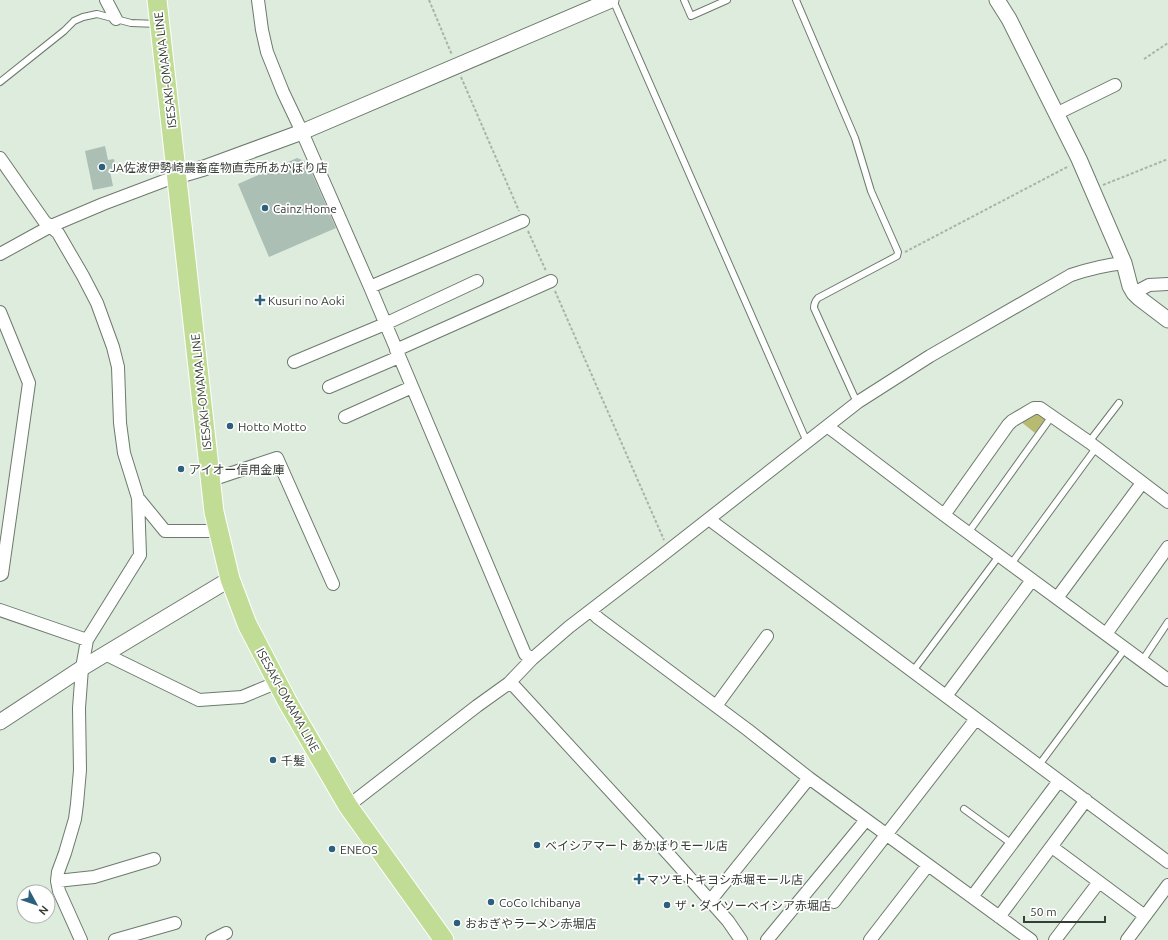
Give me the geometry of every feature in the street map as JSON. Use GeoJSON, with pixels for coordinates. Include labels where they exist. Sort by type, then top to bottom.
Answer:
{"type":"FeatureCollection","features":[{"type":"Feature","properties":{"kind":"main road","name":"ISESAKI-OMAMA LINE"},"geometry":{"type":"LineString","coordinates":[[157,0],[214,512],[230,579],[247,624],[348,806],[444,940]]}},
{"type":"Feature","properties":{"kind":"street"},"geometry":{"type":"LineString","coordinates":[[106,0],[116,19]]}},
{"type":"Feature","properties":{"kind":"street"},"geometry":{"type":"LineString","coordinates":[[258,0],[267,52],[283,92],[370,287],[525,654],[532,659]]}},
{"type":"Feature","properties":{"kind":"street"},"geometry":{"type":"LineString","coordinates":[[0,254],[51,226],[103,204],[302,132],[612,0]]}},
{"type":"Feature","properties":{"kind":"street"},"geometry":{"type":"LineString","coordinates":[[997,0],[1009,20],[1080,159],[1124,263],[1130,286],[1134,293],[1168,320]]}},
{"type":"Feature","properties":{"kind":"street"},"geometry":{"type":"LineString","coordinates":[[1056,114],[1115,85]]}},
{"type":"Feature","properties":{"kind":"street"},"geometry":{"type":"LineString","coordinates":[[0,158],[44,221],[58,233],[83,276],[97,304],[114,347],[118,367],[120,423],[124,453],[138,498],[140,555],[87,640],[82,668],[79,708],[80,770],[77,804],[75,819],[58,872],[57,881],[59,891],[81,940]]}},
{"type":"Feature","properties":{"kind":"street"},"geometry":{"type":"LineString","coordinates":[[370,287],[523,221]]}},
{"type":"Feature","properties":{"kind":"street"},"geometry":{"type":"LineString","coordinates":[[348,806],[509,683],[532,659],[569,627],[858,402],[930,356],[1071,275],[1105,265],[1124,263]]}},
{"type":"Feature","properties":{"kind":"street"},"geometry":{"type":"LineString","coordinates":[[294,362],[385,324],[477,281]]}},
{"type":"Feature","properties":{"kind":"street"},"geometry":{"type":"LineString","coordinates":[[329,387],[551,281]]}},
{"type":"Feature","properties":{"kind":"street"},"geometry":{"type":"LineString","coordinates":[[1134,293],[1149,285],[1168,284]]}},
{"type":"Feature","properties":{"kind":"street"},"geometry":{"type":"LineString","coordinates":[[0,312],[29,383],[1,577]]}},
{"type":"Feature","properties":{"kind":"street"},"geometry":{"type":"LineString","coordinates":[[345,417],[412,387]]}},
{"type":"Feature","properties":{"kind":"street"},"geometry":{"type":"LineString","coordinates":[[944,515],[1012,421],[1037,407],[1092,445],[1168,502]]}},
{"type":"Feature","properties":{"kind":"street"},"geometry":{"type":"LineString","coordinates":[[830,424],[832,430],[944,515],[1168,680]]}},
{"type":"Feature","properties":{"kind":"street"},"geometry":{"type":"LineString","coordinates":[[211,480],[277,458],[333,584]]}},
{"type":"Feature","properties":{"kind":"street"},"geometry":{"type":"LineString","coordinates":[[1057,598],[1142,483]]}},
{"type":"Feature","properties":{"kind":"street"},"geometry":{"type":"LineString","coordinates":[[138,498],[165,531],[219,531]]}},
{"type":"Feature","properties":{"kind":"street"},"geometry":{"type":"LineString","coordinates":[[710,518],[714,523],[1168,862]]}},
{"type":"Feature","properties":{"kind":"street"},"geometry":{"type":"LineString","coordinates":[[1106,634],[1168,547]]}},
{"type":"Feature","properties":{"kind":"street"},"geometry":{"type":"LineString","coordinates":[[0,722],[82,668],[230,579]]}},
{"type":"Feature","properties":{"kind":"street"},"geometry":{"type":"LineString","coordinates":[[946,696],[1032,580]]}},
{"type":"Feature","properties":{"kind":"street"},"geometry":{"type":"LineString","coordinates":[[0,610],[87,640]]}},
{"type":"Feature","properties":{"kind":"street"},"geometry":{"type":"LineString","coordinates":[[591,610],[598,618],[809,778],[1031,940]]}},
{"type":"Feature","properties":{"kind":"street"},"geometry":{"type":"LineString","coordinates":[[716,706],[767,636]]}},
{"type":"Feature","properties":{"kind":"street"},"geometry":{"type":"LineString","coordinates":[[105,654],[199,700],[242,697],[278,682]]}},
{"type":"Feature","properties":{"kind":"street"},"geometry":{"type":"LineString","coordinates":[[509,683],[515,686],[672,858],[728,921],[741,940]]}},
{"type":"Feature","properties":{"kind":"street"},"geometry":{"type":"LineString","coordinates":[[834,902],[976,719]]}},
{"type":"Feature","properties":{"kind":"street"},"geometry":{"type":"LineString","coordinates":[[710,901],[809,778]]}},
{"type":"Feature","properties":{"kind":"street"},"geometry":{"type":"LineString","coordinates":[[972,897],[1059,781]]}},
{"type":"Feature","properties":{"kind":"street"},"geometry":{"type":"LineString","coordinates":[[999,917],[1086,800]]}},
{"type":"Feature","properties":{"kind":"street"},"geometry":{"type":"LineString","coordinates":[[767,940],[866,820]]}},
{"type":"Feature","properties":{"kind":"street"},"geometry":{"type":"LineString","coordinates":[[1052,847],[1145,916]]}},
{"type":"Feature","properties":{"kind":"street"},"geometry":{"type":"LineString","coordinates":[[57,881],[94,877],[154,859]]}},
{"type":"Feature","properties":{"kind":"street"},"geometry":{"type":"LineString","coordinates":[[870,940],[928,865]]}},
{"type":"Feature","properties":{"kind":"street"},"geometry":{"type":"LineString","coordinates":[[1055,940],[1099,882]]}},
{"type":"Feature","properties":{"kind":"street"},"geometry":{"type":"LineString","coordinates":[[1127,940],[1168,885]]}},
{"type":"Feature","properties":{"kind":"street"},"geometry":{"type":"LineString","coordinates":[[115,940],[175,923]]}},
{"type":"Feature","properties":{"kind":"street"},"geometry":{"type":"LineString","coordinates":[[212,940],[226,933]]}},
{"type":"Feature","properties":{"kind":"lane"},"geometry":{"type":"LineString","coordinates":[[612,0],[807,442]]}},
{"type":"Feature","properties":{"kind":"lane"},"geometry":{"type":"LineString","coordinates":[[684,0],[691,16],[728,0]]}},
{"type":"Feature","properties":{"kind":"lane"},"geometry":{"type":"LineString","coordinates":[[796,0],[855,138],[871,191],[898,252],[897,256],[818,298],[814,304],[814,308],[858,402]]}},
{"type":"Feature","properties":{"kind":"lane"},"geometry":{"type":"LineString","coordinates":[[0,82],[64,31],[74,21],[83,17],[97,14],[131,22],[160,24]]}},
{"type":"Feature","properties":{"kind":"lane"},"geometry":{"type":"LineString","coordinates":[[1011,564],[1119,403]]}},
{"type":"Feature","properties":{"kind":"lane"},"geometry":{"type":"LineString","coordinates":[[968,533],[1052,416]]}},
{"type":"Feature","properties":{"kind":"lane"},"geometry":{"type":"LineString","coordinates":[[913,671],[999,556]]}},
{"type":"Feature","properties":{"kind":"lane"},"geometry":{"type":"LineString","coordinates":[[1142,661],[1168,622]]}},
{"type":"Feature","properties":{"kind":"lane"},"geometry":{"type":"LineString","coordinates":[[1039,765],[1125,649]]}},
{"type":"Feature","properties":{"kind":"lane"},"geometry":{"type":"LineString","coordinates":[[964,809],[1012,844]]}},
{"type":"Feature","properties":{"kind":"path"},"geometry":{"type":"LineString","coordinates":[[429,0],[523,221],[551,281],[668,550]]}},
{"type":"Feature","properties":{"kind":"path"},"geometry":{"type":"LineString","coordinates":[[1144,59],[1168,43]]}},
{"type":"Feature","properties":{"kind":"path"},"geometry":{"type":"LineString","coordinates":[[897,256],[1080,159]]}},
{"type":"Feature","properties":{"kind":"path"},"geometry":{"type":"LineString","coordinates":[[1092,189],[1168,160]]}},
{"type":"Feature","properties":{"kind":"green space"},"geometry":{"type":"Polygon","coordinates":[[[1037,409],[1046,418],[1035,433],[1020,421],[1037,409]]]}},
{"type":"Feature","properties":{"kind":"building"},"geometry":{"type":"Polygon","coordinates":[[[105,146],[108,160],[114,159],[116,170],[110,171],[113,186],[93,190],[85,151],[105,146]]]}},
{"type":"Feature","properties":{"kind":"building"},"geometry":{"type":"Polygon","coordinates":[[[297,158],[307,162],[336,228],[269,257],[238,184],[297,158]]]}},
{"type":"Feature","properties":{"kind":"place","name":"JA佐波伊勢崎農畜産物直売所あかぼり店"},"geometry":{"type":"Point","coordinates":[102,167]}},
{"type":"Feature","properties":{"kind":"place","name":"Cainz Home"},"geometry":{"type":"Point","coordinates":[265,208]}},
{"type":"Feature","properties":{"kind":"place","name":"Kusuri no Aoki"},"geometry":{"type":"Point","coordinates":[260,300]}},
{"type":"Feature","properties":{"kind":"place","name":"Hotto Motto"},"geometry":{"type":"Point","coordinates":[230,426]}},
{"type":"Feature","properties":{"kind":"place","name":"アイオー信用金庫"},"geometry":{"type":"Point","coordinates":[181,469]}},
{"type":"Feature","properties":{"kind":"place","name":"千髪"},"geometry":{"type":"Point","coordinates":[273,760]}},
{"type":"Feature","properties":{"kind":"place","name":"ベイシアマート あかぼりモール店"},"geometry":{"type":"Point","coordinates":[537,845]}},
{"type":"Feature","properties":{"kind":"place","name":"ENEOS"},"geometry":{"type":"Point","coordinates":[332,849]}},
{"type":"Feature","properties":{"kind":"place","name":"マツモトキヨシ赤堀モール店"},"geometry":{"type":"Point","coordinates":[639,879]}},
{"type":"Feature","properties":{"kind":"place","name":"CoCo Ichibanya"},"geometry":{"type":"Point","coordinates":[491,902]}},
{"type":"Feature","properties":{"kind":"place","name":"ザ・ダイソーベイシア赤堀店"},"geometry":{"type":"Point","coordinates":[667,905]}},
{"type":"Feature","properties":{"kind":"place","name":"おおぎやラーメン赤堀店"},"geometry":{"type":"Point","coordinates":[457,923]}}]}
